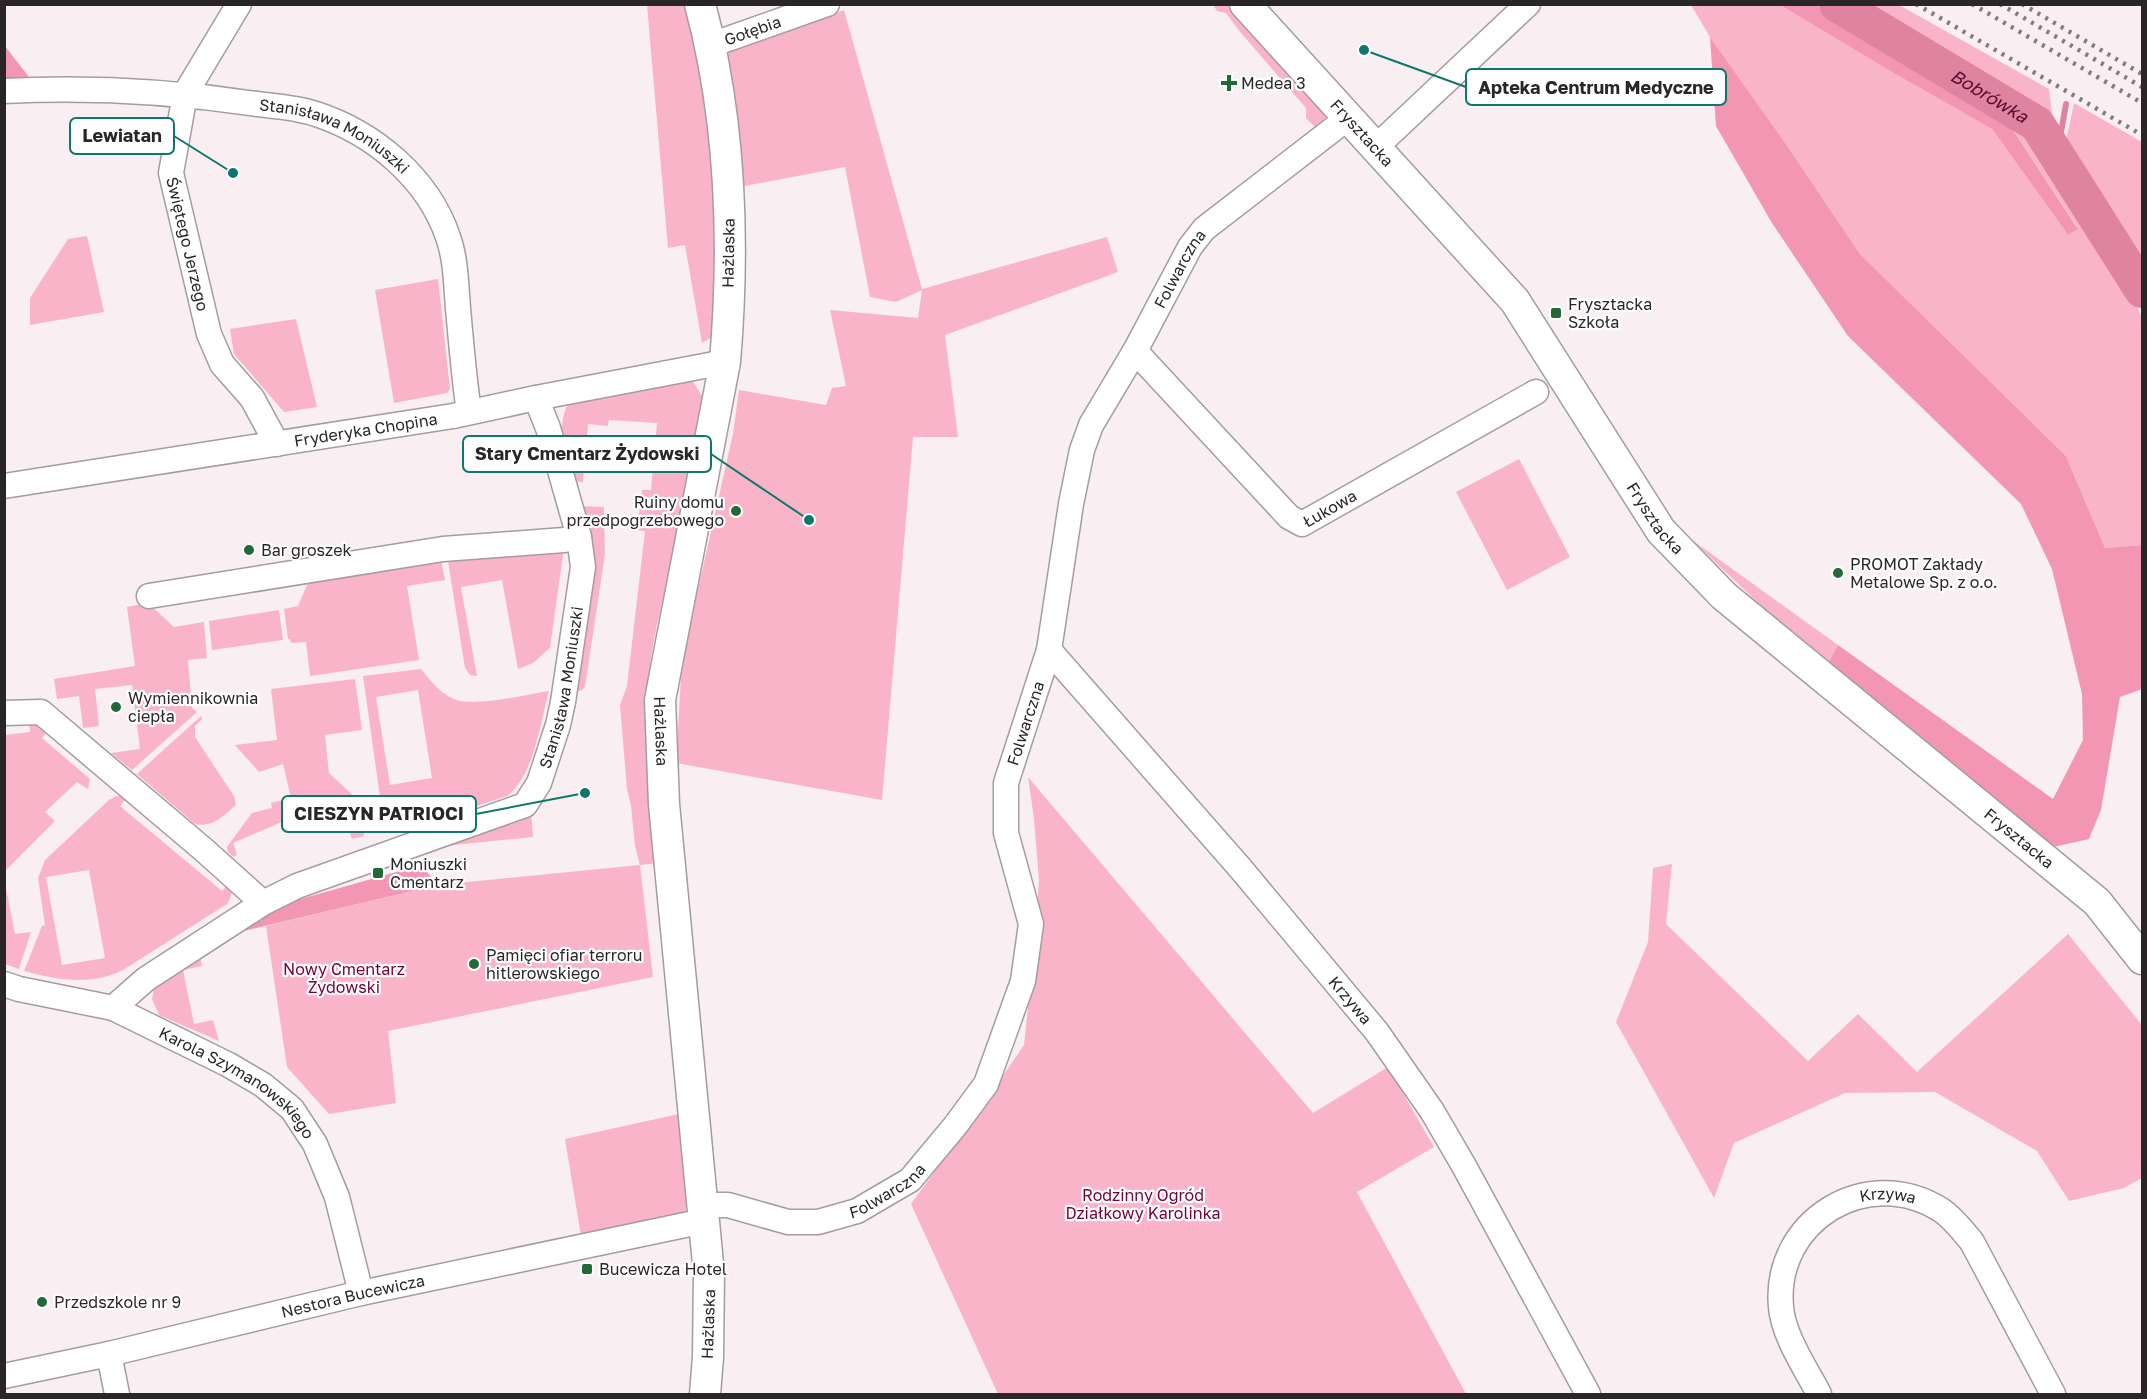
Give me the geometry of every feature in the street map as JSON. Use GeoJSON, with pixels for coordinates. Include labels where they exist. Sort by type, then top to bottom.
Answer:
{"type":"FeatureCollection","features":[{"type":"Feature","properties":{"kind":"street","name":"Świętego Jerzego"},"geometry":{"type":"LineString","coordinates":[[239,4],[185,93],[171,173],[209,334],[222,364],[252,398],[277,444]]}},
{"type":"Feature","properties":{"kind":"street","name":"Hażlaska"},"geometry":{"type":"LineString","coordinates":[[700,4],[711,45],[724,135],[730,223],[725,362],[660,700],[664,804],[709,1274],[705,1395]]}},
{"type":"Feature","properties":{"kind":"street","name":"Gołębia"},"geometry":{"type":"LineString","coordinates":[[711,45],[827,4]]}},
{"type":"Feature","properties":{"kind":"street","name":"Frysztacka"},"geometry":{"type":"LineString","coordinates":[[1245,4],[1515,301],[1661,531],[1724,596],[2097,902],[2142,959]]}},
{"type":"Feature","properties":{"kind":"street"},"geometry":{"type":"LineString","coordinates":[[1376,147],[1528,4]]}},
{"type":"Feature","properties":{"kind":"street","name":"Stanisława Moniuszki"},"geometry":{"type":"LineString","coordinates":[[4,90],[67,89],[185,93],[315,114],[359,133],[404,165],[431,200],[449,239],[469,412]]}},
{"type":"Feature","properties":{"kind":"street","name":"Folwarczna"},"geometry":{"type":"LineString","coordinates":[[704,1213],[728,1205],[788,1222],[818,1222],[857,1211],[910,1180],[986,1084],[1023,981],[1031,924],[1006,833],[1006,783],[1049,650],[1071,504],[1082,450],[1091,425],[1135,351],[1190,247],[1204,229],[1349,117]]}},
{"type":"Feature","properties":{"kind":"street","name":"Łukowa"},"geometry":{"type":"LineString","coordinates":[[1135,351],[1289,516],[1302,524],[1536,392]]}},
{"type":"Feature","properties":{"kind":"street","name":"Fryderyka Chopina"},"geometry":{"type":"LineString","coordinates":[[4,486],[469,412],[725,362]]}},
{"type":"Feature","properties":{"kind":"street","name":"Stanisława Moniuszki"},"geometry":{"type":"LineString","coordinates":[[113,1008],[146,979],[263,903],[297,886],[525,805],[539,783],[558,725],[584,567],[579,537],[548,428],[536,398]]}},
{"type":"Feature","properties":{"kind":"street"},"geometry":{"type":"LineString","coordinates":[[149,596],[443,549],[579,537]]}},
{"type":"Feature","properties":{"kind":"street","name":"Krzywa"},"geometry":{"type":"LineString","coordinates":[[1049,650],[1241,868],[1352,1000],[1382,1040],[1431,1111],[1464,1166],[1588,1395]]}},
{"type":"Feature","properties":{"kind":"street"},"geometry":{"type":"LineString","coordinates":[[4,713],[41,712],[263,903]]}},
{"type":"Feature","properties":{"kind":"street","name":"Karola Szymanowskiego"},"geometry":{"type":"LineString","coordinates":[[4,984],[113,1008],[229,1065],[263,1085],[292,1109],[315,1144],[338,1197],[361,1293]]}},
{"type":"Feature","properties":{"kind":"street","name":"Krzywa"},"geometry":{"type":"LineString","coordinates":[[1819,1395],[1784,1323],[1780,1291],[1786,1262],[1792,1246],[1801,1234],[1824,1213],[1848,1199],[1865,1194],[1882,1193],[1898,1193],[1942,1210],[1964,1232],[1972,1242],[2053,1395]]}},
{"type":"Feature","properties":{"kind":"street","name":"Nestora Bucewicza"},"geometry":{"type":"LineString","coordinates":[[4,1376],[109,1354],[704,1213]]}},
{"type":"Feature","properties":{"kind":"street"},"geometry":{"type":"LineString","coordinates":[[109,1354],[117,1395]]}},
{"type":"Feature","properties":{"kind":"green space"},"geometry":{"type":"Polygon","coordinates":[[[647,5],[688,5],[695,28],[715,187],[721,332],[702,343],[685,245],[668,248],[647,5]]]}},
{"type":"Feature","properties":{"kind":"green space"},"geometry":{"type":"Polygon","coordinates":[[[1213,5],[1230,5],[1328,113],[1324,119],[1315,127],[1306,118],[1306,108],[1226,13],[1217,11],[1213,5]]]}},
{"type":"Feature","properties":{"kind":"green space"},"geometry":{"type":"Polygon","coordinates":[[[1691,5],[1780,5],[1992,129],[2068,235],[2078,228],[2003,115],[2037,133],[2104,242],[2142,317],[2142,545],[2105,548],[2066,456],[1860,254],[1710,37],[1691,5]]]}},
{"type":"Feature","properties":{"kind":"green space"},"geometry":{"type":"Polygon","coordinates":[[[1866,5],[1899,5],[2049,89],[2051,132],[2025,100],[1866,5]]]}},
{"type":"Feature","properties":{"kind":"green space"},"geometry":{"type":"Polygon","coordinates":[[[844,10],[922,289],[1107,237],[1118,272],[945,335],[958,437],[913,437],[882,800],[676,763],[682,660],[733,434],[739,390],[826,405],[832,388],[846,386],[830,310],[918,318],[922,290],[896,302],[870,297],[845,167],[734,188],[723,61],[728,49],[844,10]]]}},
{"type":"Feature","properties":{"kind":"green space"},"geometry":{"type":"Polygon","coordinates":[[[2074,103],[2142,142],[2142,267],[2065,146],[2074,103]]]}},
{"type":"Feature","properties":{"kind":"green space"},"geometry":{"type":"Polygon","coordinates":[[[87,236],[104,312],[30,325],[30,298],[68,239],[87,236]]]}},
{"type":"Feature","properties":{"kind":"green space"},"geometry":{"type":"Polygon","coordinates":[[[438,279],[450,389],[447,393],[394,403],[375,290],[438,279]]]}},
{"type":"Feature","properties":{"kind":"green space"},"geometry":{"type":"Polygon","coordinates":[[[296,319],[317,407],[284,412],[234,354],[230,329],[296,319]]]}},
{"type":"Feature","properties":{"kind":"green space"},"geometry":{"type":"Polygon","coordinates":[[[692,380],[704,399],[686,503],[654,641],[648,683],[647,704],[658,863],[640,865],[627,789],[620,705],[627,686],[645,531],[637,530],[642,490],[651,490],[657,423],[609,420],[608,426],[588,424],[583,482],[573,481],[564,449],[563,419],[571,398],[692,380]]]}},
{"type":"Feature","properties":{"kind":"green space"},"geometry":{"type":"Polygon","coordinates":[[[1519,459],[1570,557],[1507,590],[1456,492],[1519,459]]]}},
{"type":"Feature","properties":{"kind":"green space"},"geometry":{"type":"Polygon","coordinates":[[[582,506],[604,507],[605,554],[585,687],[572,693],[582,506]]]}},
{"type":"Feature","properties":{"kind":"green space"},"geometry":{"type":"Polygon","coordinates":[[[1692,540],[1838,645],[1826,667],[1692,540]]]}},
{"type":"Feature","properties":{"kind":"green space"},"geometry":{"type":"Polygon","coordinates":[[[559,545],[563,555],[550,648],[533,663],[518,669],[502,580],[461,587],[477,676],[470,675],[465,668],[447,555],[559,545]]]}},
{"type":"Feature","properties":{"kind":"green space"},"geometry":{"type":"Polygon","coordinates":[[[440,555],[445,580],[407,586],[419,660],[310,676],[306,642],[291,643],[288,639],[284,609],[298,606],[310,578],[440,555]]]}},
{"type":"Feature","properties":{"kind":"green space"},"geometry":{"type":"Polygon","coordinates":[[[148,603],[174,627],[204,622],[207,658],[188,660],[192,708],[197,712],[132,770],[111,753],[140,749],[132,685],[95,689],[99,726],[83,728],[79,696],[57,699],[54,679],[135,666],[127,607],[148,603]]]}},
{"type":"Feature","properties":{"kind":"green space"},"geometry":{"type":"Polygon","coordinates":[[[279,610],[283,640],[212,650],[209,621],[279,610]]]}},
{"type":"Feature","properties":{"kind":"green space"},"geometry":{"type":"Polygon","coordinates":[[[421,669],[448,696],[469,702],[549,691],[535,748],[524,776],[507,796],[398,832],[384,825],[363,676],[421,669]],[[418,690],[376,697],[390,785],[432,778],[418,690]]]}},
{"type":"Feature","properties":{"kind":"green space"},"geometry":{"type":"Polygon","coordinates":[[[355,679],[362,730],[325,735],[329,773],[357,799],[364,836],[352,839],[337,798],[233,843],[237,854],[234,857],[228,852],[227,847],[252,813],[272,808],[271,803],[291,798],[283,764],[259,772],[235,745],[277,740],[271,689],[355,679]]]}},
{"type":"Feature","properties":{"kind":"green space"},"geometry":{"type":"Polygon","coordinates":[[[201,716],[202,719],[195,726],[195,737],[234,796],[236,805],[212,823],[201,825],[195,824],[137,774],[201,716]]]}},
{"type":"Feature","properties":{"kind":"green space"},"geometry":{"type":"Polygon","coordinates":[[[29,719],[49,730],[42,738],[90,779],[88,789],[77,782],[45,812],[55,821],[5,871],[5,735],[30,732],[29,719]]]}},
{"type":"Feature","properties":{"kind":"green space","name":"Rodzinny Ogród Działkowy Karolinka"},"geometry":{"type":"Polygon","coordinates":[[[1028,777],[1313,1113],[1388,1067],[1434,1147],[1357,1192],[1466,1394],[998,1394],[911,1204],[1024,1045],[1039,880],[1028,777]]]}},
{"type":"Feature","properties":{"kind":"green space"},"geometry":{"type":"Polygon","coordinates":[[[116,796],[128,796],[120,806],[222,891],[230,882],[232,891],[229,901],[123,970],[111,975],[74,980],[24,971],[42,926],[45,925],[38,878],[45,860],[116,796]],[[89,870],[46,877],[62,965],[105,958],[89,870]]]}},
{"type":"Feature","properties":{"kind":"green space"},"geometry":{"type":"Polygon","coordinates":[[[531,811],[533,837],[444,846],[531,811]]]}},
{"type":"Feature","properties":{"kind":"green space"},"geometry":{"type":"Polygon","coordinates":[[[1672,864],[1666,924],[1808,1061],[1858,1014],[1917,1072],[2068,934],[2142,1025],[2142,1178],[2124,1188],[2069,1201],[2037,1151],[1935,1092],[1845,1093],[1734,1143],[1714,1198],[1616,1022],[1648,942],[1653,868],[1672,864]]]}},
{"type":"Feature","properties":{"kind":"green space","name":"Nowy Cmentarz Żydowski"},"geometry":{"type":"Polygon","coordinates":[[[640,865],[653,977],[388,1031],[396,1103],[329,1114],[287,1067],[266,926],[438,885],[640,865]]]}},
{"type":"Feature","properties":{"kind":"green space"},"geometry":{"type":"Polygon","coordinates":[[[4,878],[15,934],[31,932],[19,969],[5,964],[4,878]]]}},
{"type":"Feature","properties":{"kind":"green space"},"geometry":{"type":"Polygon","coordinates":[[[199,952],[202,966],[183,970],[194,1024],[213,1020],[219,1041],[159,1015],[152,999],[156,978],[199,952]]]}},
{"type":"Feature","properties":{"kind":"green space"},"geometry":{"type":"Polygon","coordinates":[[[679,1114],[695,1202],[679,1217],[581,1236],[565,1139],[679,1114]]]}},
{"type":"Feature","properties":{"kind":"shaded area"},"geometry":{"type":"Polygon","coordinates":[[[1780,5],[1816,5],[2003,115],[2078,229],[2068,235],[1992,129],[1780,5]]]}},
{"type":"Feature","properties":{"kind":"shaded area"},"geometry":{"type":"Polygon","coordinates":[[[1710,37],[1860,254],[2066,456],[2105,548],[2142,545],[2142,689],[2120,697],[2101,810],[2089,839],[2053,847],[1826,667],[1838,645],[2053,799],[2083,740],[2082,694],[2052,569],[2021,504],[1848,336],[1772,223],[1716,126],[1710,37]]]}},
{"type":"Feature","properties":{"kind":"shaded area"},"geometry":{"type":"Polygon","coordinates":[[[5,46],[32,81],[5,82],[5,46]]]}},
{"type":"Feature","properties":{"kind":"shaded area"},"geometry":{"type":"Polygon","coordinates":[[[421,865],[438,885],[231,934],[283,904],[421,865]]]}},
{"type":"Feature","properties":{"kind":"waterway","name":"Bobrówka"},"geometry":{"type":"LineString","coordinates":[[1837,4],[2037,124],[2142,290]]}},
{"type":"Feature","properties":{"kind":"waterway"},"geometry":{"type":"LineString","coordinates":[[2057,155],[2066,104]]}},
{"type":"Feature","properties":{"kind":"railway"},"geometry":{"type":"LineString","coordinates":[[1916,4],[2142,135]]}},
{"type":"Feature","properties":{"kind":"railway"},"geometry":{"type":"LineString","coordinates":[[1972,4],[2142,103]]}},
{"type":"Feature","properties":{"kind":"railway"},"geometry":{"type":"LineString","coordinates":[[2000,4],[2142,87]]}},
{"type":"Feature","properties":{"kind":"railway"},"geometry":{"type":"LineString","coordinates":[[2022,4],[2142,74]]}},
{"type":"Feature","properties":{"kind":"place","name":"Apteka Centrum Medyczne"},"geometry":{"type":"Point","coordinates":[1364,50]}},
{"type":"Feature","properties":{"kind":"place","name":"Medea 3"},"geometry":{"type":"Point","coordinates":[1229,83]}},
{"type":"Feature","properties":{"kind":"place","name":"Lewiatan"},"geometry":{"type":"Point","coordinates":[233,173]}},
{"type":"Feature","properties":{"kind":"place","name":"Frysztacka Szkoła"},"geometry":{"type":"Point","coordinates":[1556,313]}},
{"type":"Feature","properties":{"kind":"place","name":"Ruiny domu przedpogrzebowego"},"geometry":{"type":"Point","coordinates":[736,511]}},
{"type":"Feature","properties":{"kind":"place","name":"Stary Cmentarz Żydowski"},"geometry":{"type":"Point","coordinates":[809,520]}},
{"type":"Feature","properties":{"kind":"place","name":"Bar groszek"},"geometry":{"type":"Point","coordinates":[249,550]}},
{"type":"Feature","properties":{"kind":"place","name":"PROMOT Zakłady Metalowe Sp. z o.o."},"geometry":{"type":"Point","coordinates":[1838,573]}},
{"type":"Feature","properties":{"kind":"place","name":"Wymiennikownia ciepła"},"geometry":{"type":"Point","coordinates":[116,707]}},
{"type":"Feature","properties":{"kind":"place","name":"CIESZYN PATRIOCI"},"geometry":{"type":"Point","coordinates":[585,793]}},
{"type":"Feature","properties":{"kind":"place","name":"Moniuszki Cmentarz"},"geometry":{"type":"Point","coordinates":[378,873]}},
{"type":"Feature","properties":{"kind":"place","name":"Pamięci ofiar terroru hitlerowskiego"},"geometry":{"type":"Point","coordinates":[474,964]}},
{"type":"Feature","properties":{"kind":"place","name":"Bucewicza Hotel"},"geometry":{"type":"Point","coordinates":[587,1269]}},
{"type":"Feature","properties":{"kind":"place","name":"Przedszkole nr 9"},"geometry":{"type":"Point","coordinates":[42,1302]}}]}
